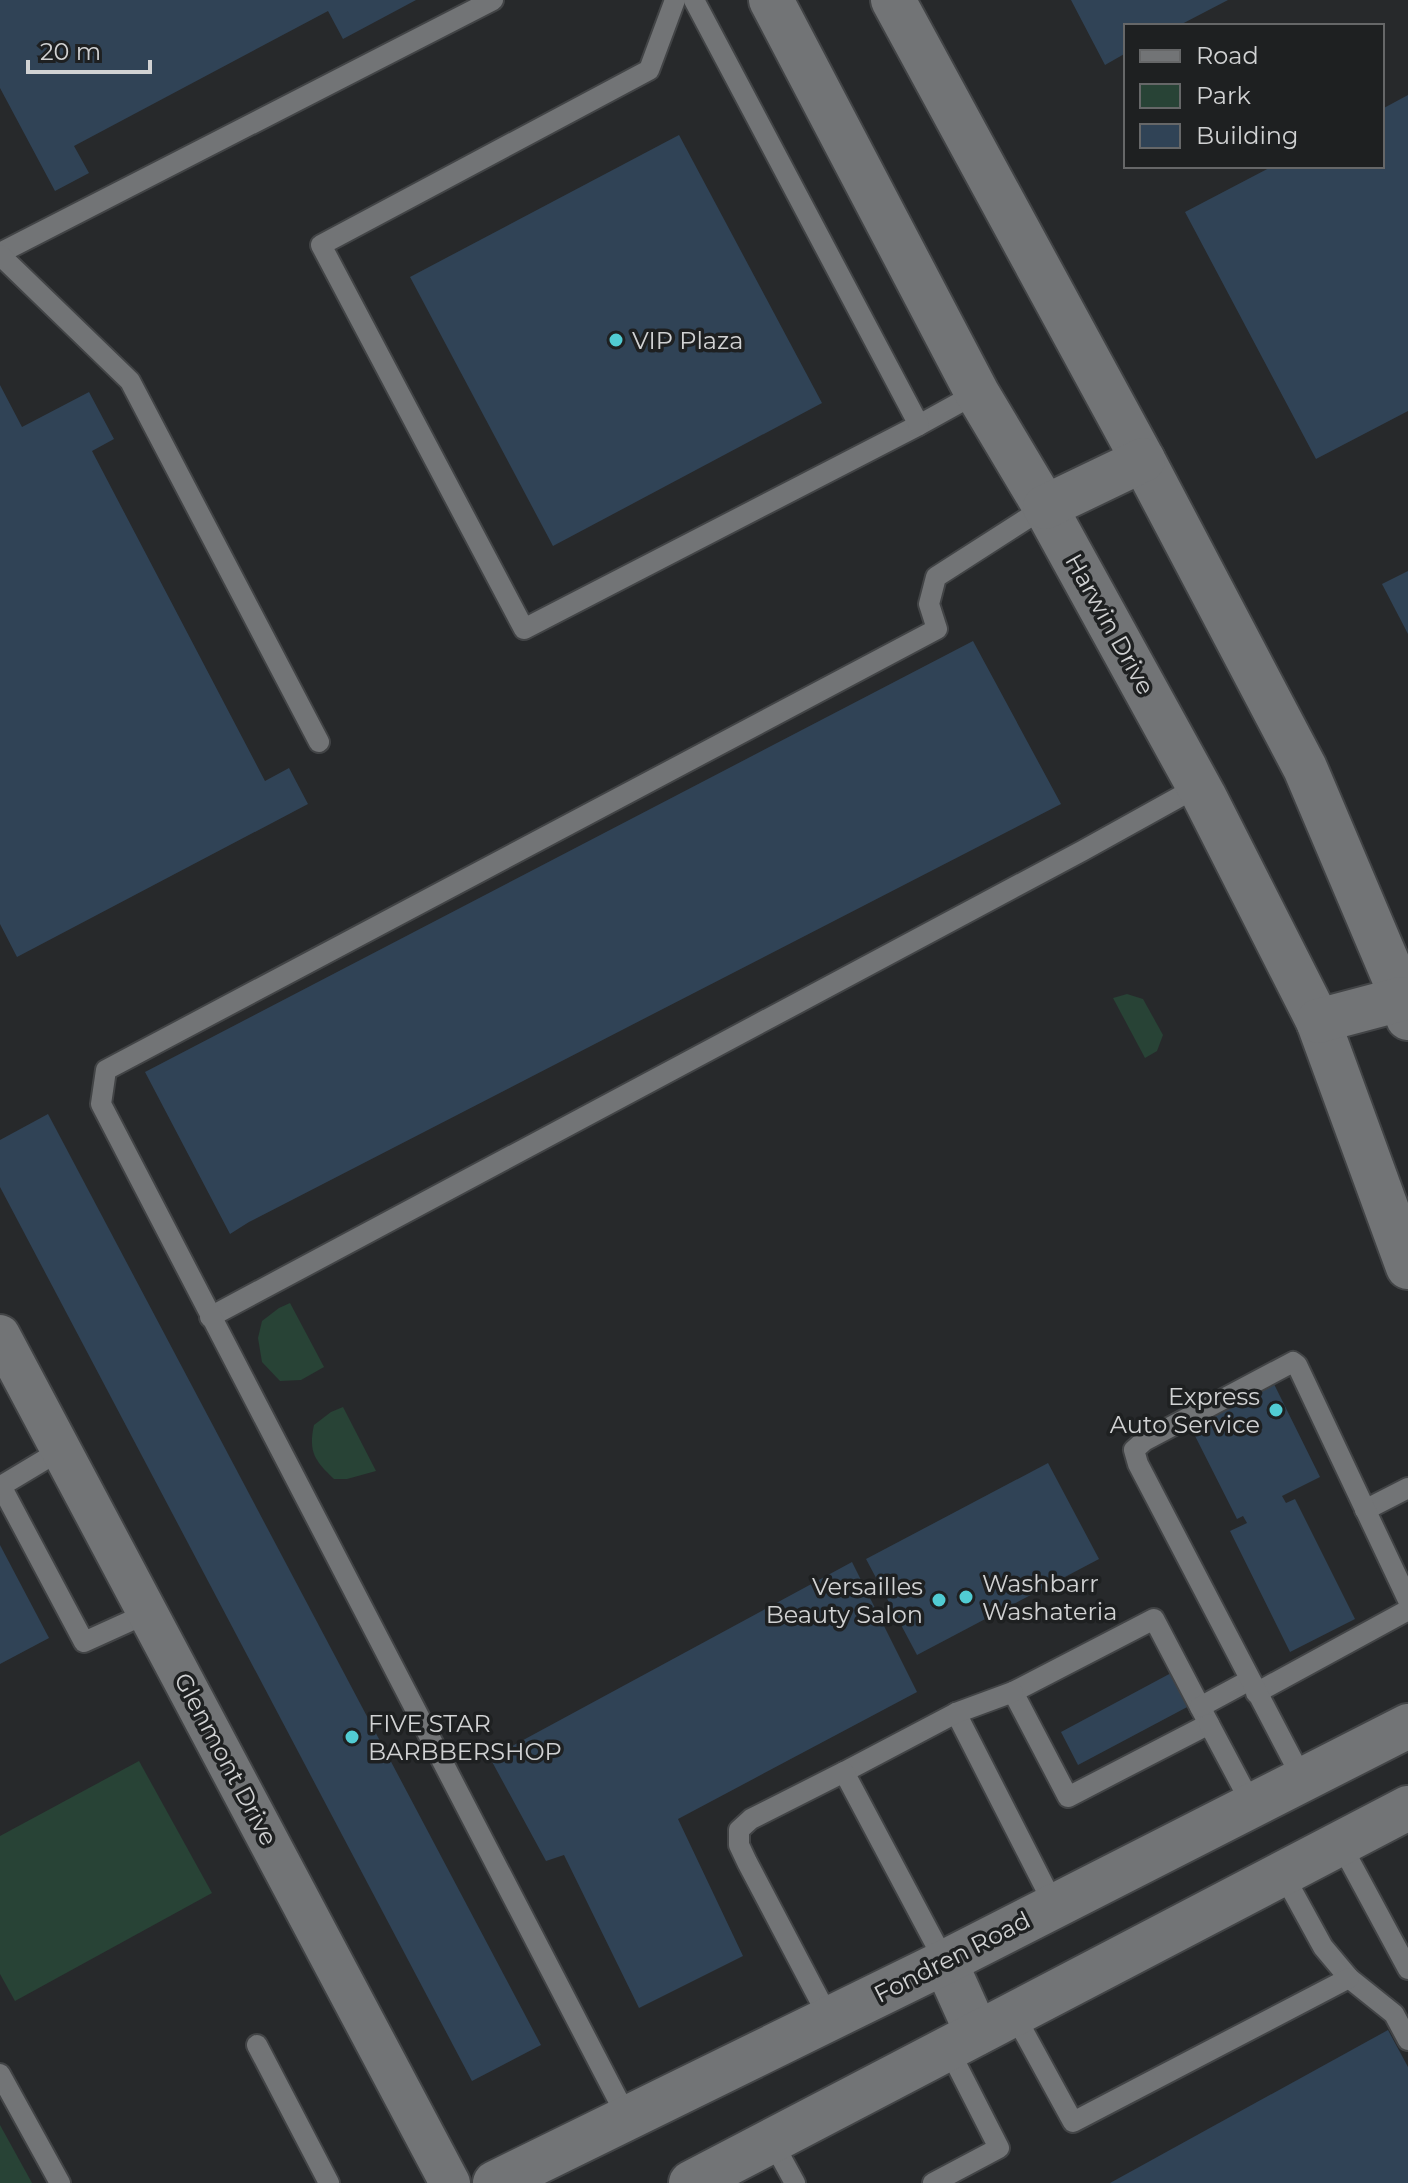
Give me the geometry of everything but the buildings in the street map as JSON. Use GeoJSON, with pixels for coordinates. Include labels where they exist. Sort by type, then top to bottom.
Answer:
{"type":"FeatureCollection","features":[{"type":"Feature","properties":{"kind":"main road","name":"Harwin Drive"},"geometry":{"type":"LineString","coordinates":[[771,0],[977,393],[1045,507],[1199,786],[1318,1021],[1408,1267]]}},
{"type":"Feature","properties":{"kind":"main road"},"geometry":{"type":"LineString","coordinates":[[893,0],[1143,460],[1305,768],[1405,1009],[1318,1021]]}},
{"type":"Feature","properties":{"kind":"main road"},"geometry":{"type":"LineString","coordinates":[[1045,507],[1143,460]]}},
{"type":"Feature","properties":{"kind":"main road","name":"Fondren Road"},"geometry":{"type":"LineString","coordinates":[[495,2183],[945,1962],[1408,1726]]}},
{"type":"Feature","properties":{"kind":"main road"},"geometry":{"type":"LineString","coordinates":[[691,2183],[1408,1808]]}},
{"type":"Feature","properties":{"kind":"main road"},"geometry":{"type":"LineString","coordinates":[[945,1962],[980,2032]]}},
{"type":"Feature","properties":{"kind":"street","name":"Glenmont Drive"},"geometry":{"type":"LineString","coordinates":[[0,1335],[450,2183]]}},
{"type":"Feature","properties":{"kind":"lane"},"geometry":{"type":"LineString","coordinates":[[319,742],[130,381],[0,254],[493,0]]}},
{"type":"Feature","properties":{"kind":"lane"},"geometry":{"type":"LineString","coordinates":[[675,0],[649,70],[321,245],[524,629],[977,393]]}},
{"type":"Feature","properties":{"kind":"lane"},"geometry":{"type":"LineString","coordinates":[[694,0],[919,425]]}},
{"type":"Feature","properties":{"kind":"lane"},"geometry":{"type":"LineString","coordinates":[[627,2117],[101,1104],[106,1070],[937,629],[929,604],[936,577],[1045,507]]}},
{"type":"Feature","properties":{"kind":"lane"},"geometry":{"type":"LineString","coordinates":[[210,1317],[1199,786]]}},
{"type":"Feature","properties":{"kind":"lane"},"geometry":{"type":"LineString","coordinates":[[1303,1780],[1138,1464],[1134,1450],[1144,1441],[1293,1362],[1408,1600]]}},
{"type":"Feature","properties":{"kind":"lane"},"geometry":{"type":"LineString","coordinates":[[61,1450],[1,1486],[84,1642],[148,1613]]}},
{"type":"Feature","properties":{"kind":"lane"},"geometry":{"type":"LineString","coordinates":[[1365,1510],[1408,1488]]}},
{"type":"Feature","properties":{"kind":"lane"},"geometry":{"type":"LineString","coordinates":[[1013,1692],[1068,1797],[1253,1687],[1408,1610]]}},
{"type":"Feature","properties":{"kind":"lane"},"geometry":{"type":"LineString","coordinates":[[829,2018],[747,1862],[739,1845],[739,1830],[751,1819],[956,1713],[1013,1692],[1154,1619],[1252,1805]]}},
{"type":"Feature","properties":{"kind":"lane"},"geometry":{"type":"LineString","coordinates":[[956,1713],[1054,1905]]}},
{"type":"Feature","properties":{"kind":"lane"},"geometry":{"type":"LineString","coordinates":[[844,1772],[945,1962]]}},
{"type":"Feature","properties":{"kind":"lane"},"geometry":{"type":"LineString","coordinates":[[1340,1843],[1408,1969]]}},
{"type":"Feature","properties":{"kind":"lane"},"geometry":{"type":"LineString","coordinates":[[1283,1874],[1323,1947],[1349,1978],[1394,2014],[1408,2040]]}},
{"type":"Feature","properties":{"kind":"lane"},"geometry":{"type":"LineString","coordinates":[[980,2032],[1073,2122],[1349,1978]]}},
{"type":"Feature","properties":{"kind":"lane"},"geometry":{"type":"LineString","coordinates":[[933,2183],[999,2148],[980,2032]]}},
{"type":"Feature","properties":{"kind":"lane"},"geometry":{"type":"LineString","coordinates":[[257,2045],[329,2183]]}},
{"type":"Feature","properties":{"kind":"lane"},"geometry":{"type":"LineString","coordinates":[[0,2074],[60,2183]]}},
{"type":"Feature","properties":{"kind":"lane"},"geometry":{"type":"LineString","coordinates":[[772,2141],[795,2183]]}},
{"type":"Feature","properties":{"kind":"green space"},"geometry":{"type":"Polygon","coordinates":[[[1127,994],[1143,999],[1163,1035],[1157,1051],[1145,1058],[1113,998],[1127,994]]]}},
{"type":"Feature","properties":{"kind":"green space"},"geometry":{"type":"Polygon","coordinates":[[[290,1303],[324,1367],[301,1380],[280,1381],[262,1362],[258,1338],[262,1321],[290,1303]]]}},
{"type":"Feature","properties":{"kind":"green space"},"geometry":{"type":"Polygon","coordinates":[[[343,1407],[376,1471],[347,1479],[334,1479],[315,1455],[312,1434],[314,1425],[343,1407]]]}},
{"type":"Feature","properties":{"kind":"green space"},"geometry":{"type":"Polygon","coordinates":[[[139,1761],[212,1893],[15,2001],[0,1974],[0,1836],[139,1761]]]}},
{"type":"Feature","properties":{"kind":"green space"},"geometry":{"type":"Polygon","coordinates":[[[0,2125],[32,2183],[0,2183],[0,2125]]]}},
{"type":"Feature","properties":{"kind":"place","name":"VIP Plaza"},"geometry":{"type":"Point","coordinates":[616,340]}},
{"type":"Feature","properties":{"kind":"place","name":"Express Auto Service"},"geometry":{"type":"Point","coordinates":[1276,1410]}},
{"type":"Feature","properties":{"kind":"place","name":"Washbarr Washateria"},"geometry":{"type":"Point","coordinates":[966,1597]}},
{"type":"Feature","properties":{"kind":"place","name":"Versailles Beauty Salon"},"geometry":{"type":"Point","coordinates":[939,1600]}},
{"type":"Feature","properties":{"kind":"place","name":"FIVE STAR BARBBERSHOP"},"geometry":{"type":"Point","coordinates":[352,1737]}}]}
